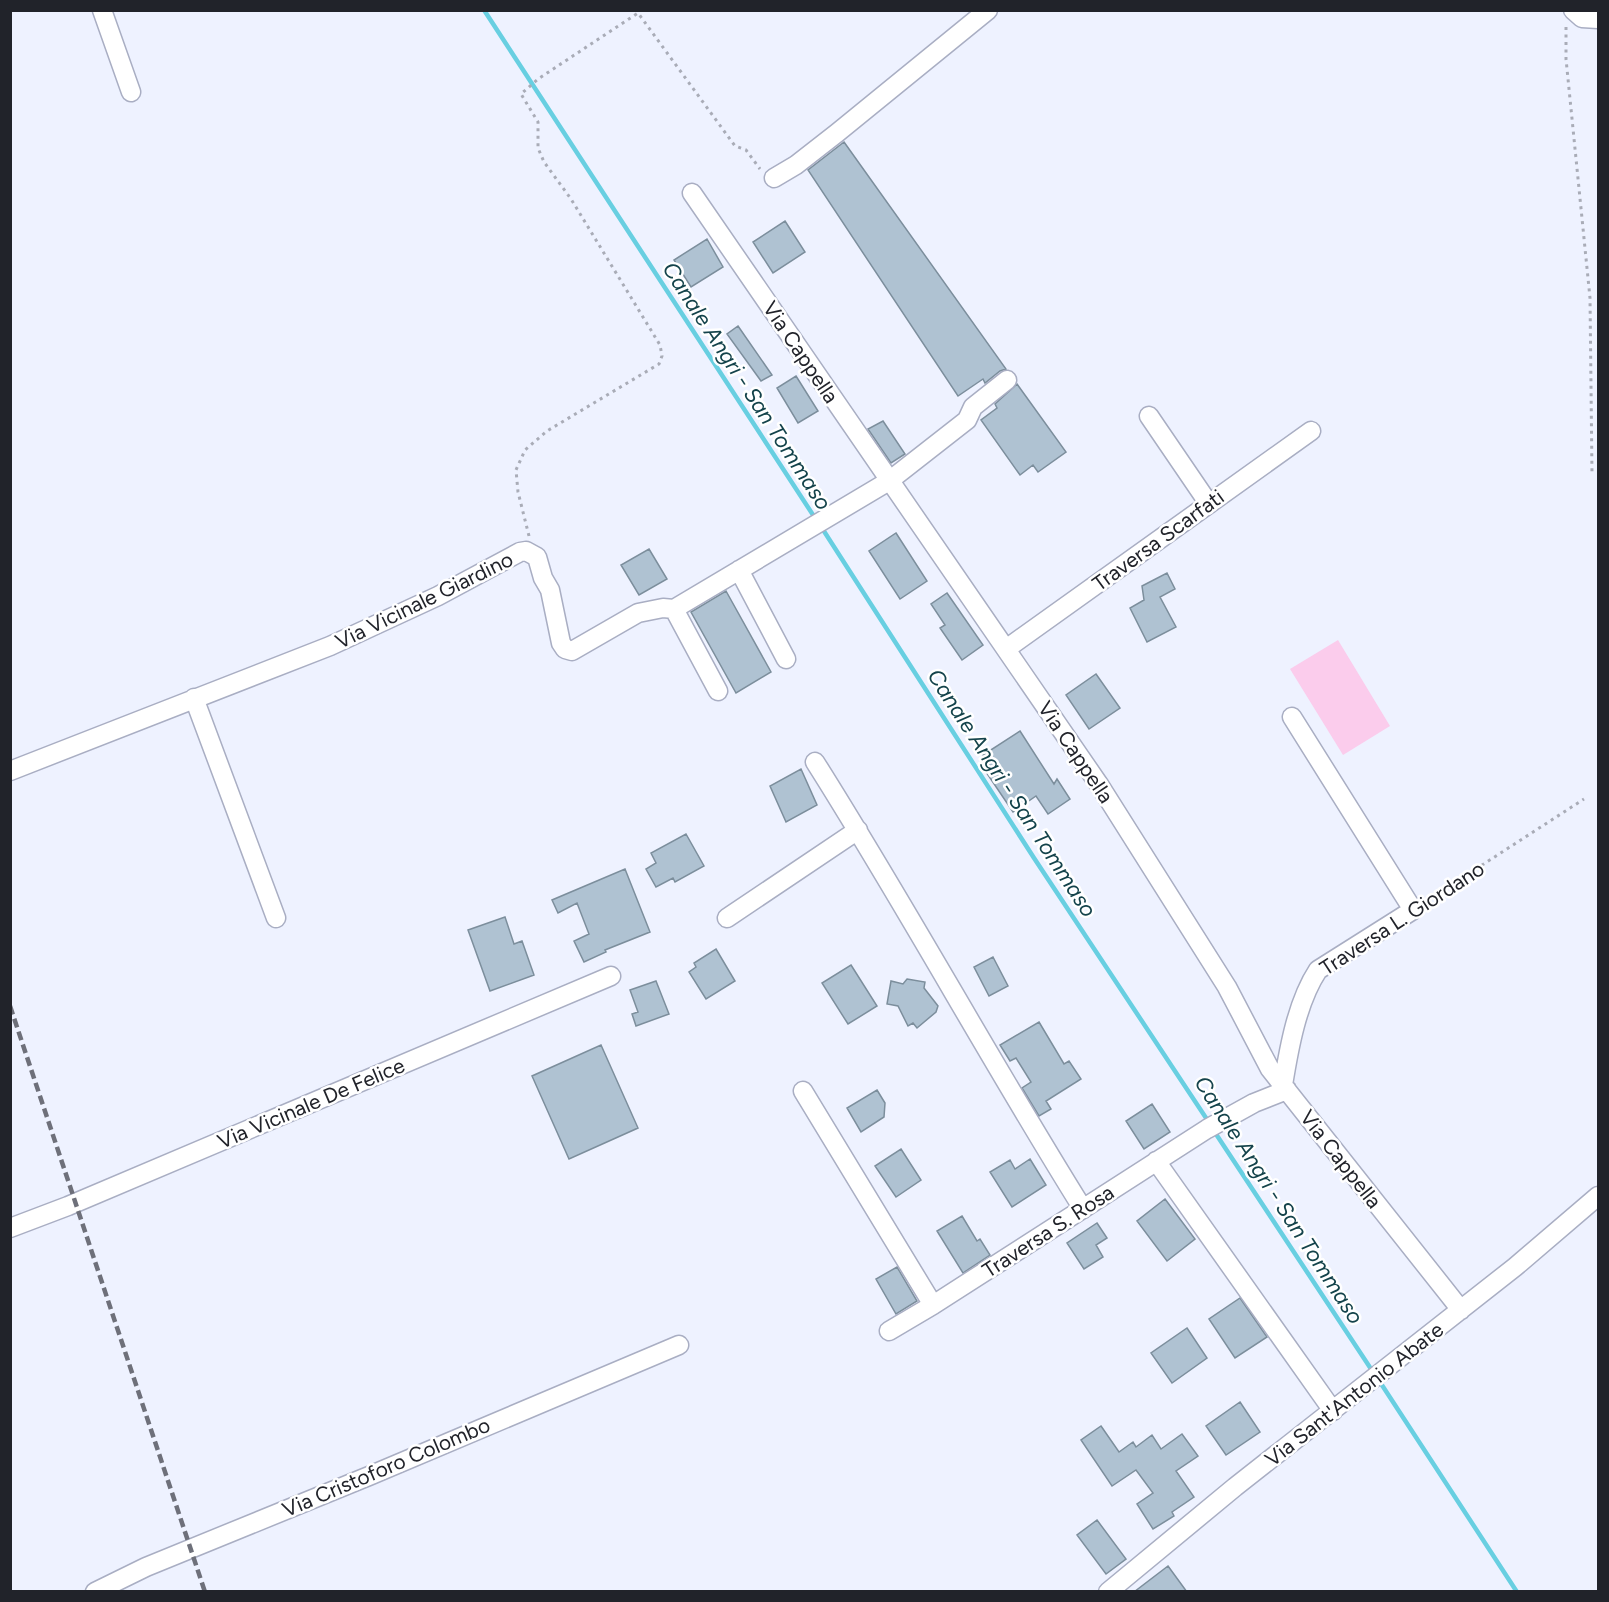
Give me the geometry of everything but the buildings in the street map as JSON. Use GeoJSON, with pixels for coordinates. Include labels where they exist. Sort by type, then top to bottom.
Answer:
{"type":"FeatureCollection","features":[{"type":"Feature","properties":{"kind":"street"},"geometry":{"type":"LineString","coordinates":[[102,10],[131,92]]}},
{"type":"Feature","properties":{"kind":"street"},"geometry":{"type":"LineString","coordinates":[[774,178],[796,165],[988,10]]}},
{"type":"Feature","properties":{"kind":"street"},"geometry":{"type":"LineString","coordinates":[[1570,15],[1597,19]]}},
{"type":"Feature","properties":{"kind":"street","name":"Via Cappella"},"geometry":{"type":"LineString","coordinates":[[692,193],[1107,796],[1227,987],[1270,1069],[1461,1310]]}},
{"type":"Feature","properties":{"kind":"street","name":"Via Vicinale Giardino"},"geometry":{"type":"LineString","coordinates":[[10,771],[330,646],[428,600],[520,552],[526,551],[537,557],[543,578],[550,590],[561,643],[565,649],[572,651],[638,613],[675,609],[889,481],[967,420],[973,407],[1007,380]]}},
{"type":"Feature","properties":{"kind":"street"},"geometry":{"type":"LineString","coordinates":[[1149,416],[1209,504]]}},
{"type":"Feature","properties":{"kind":"street","name":"Traversa Scarfati"},"geometry":{"type":"LineString","coordinates":[[1006,649],[1311,431]]}},
{"type":"Feature","properties":{"kind":"street"},"geometry":{"type":"LineString","coordinates":[[739,570],[786,659]]}},
{"type":"Feature","properties":{"kind":"street"},"geometry":{"type":"LineString","coordinates":[[675,609],[718,691]]}},
{"type":"Feature","properties":{"kind":"street"},"geometry":{"type":"LineString","coordinates":[[194,698],[276,918]]}},
{"type":"Feature","properties":{"kind":"street"},"geometry":{"type":"LineString","coordinates":[[1292,717],[1413,910]]}},
{"type":"Feature","properties":{"kind":"street"},"geometry":{"type":"LineString","coordinates":[[815,762],[858,830],[1029,1123],[1083,1209]]}},
{"type":"Feature","properties":{"kind":"street"},"geometry":{"type":"LineString","coordinates":[[727,918],[858,830]]}},
{"type":"Feature","properties":{"kind":"street","name":"Traversa L. Giordano"},"geometry":{"type":"LineString","coordinates":[[1285,1088],[1290,1045],[1298,1017],[1313,977],[1318,970],[1413,910]]}},
{"type":"Feature","properties":{"kind":"street","name":"Via Vicinale De Felice"},"geometry":{"type":"LineString","coordinates":[[10,1228],[68,1206],[611,976]]}},
{"type":"Feature","properties":{"kind":"street","name":"Traversa S. Rosa"},"geometry":{"type":"LineString","coordinates":[[889,1331],[1213,1126],[1285,1088]]}},
{"type":"Feature","properties":{"kind":"street"},"geometry":{"type":"LineString","coordinates":[[803,1091],[933,1305]]}},
{"type":"Feature","properties":{"kind":"street"},"geometry":{"type":"LineString","coordinates":[[1156,1161],[1333,1411]]}},
{"type":"Feature","properties":{"kind":"street","name":"Via Sant'Antonio Abate"},"geometry":{"type":"LineString","coordinates":[[1108,1592],[1235,1487],[1461,1310],[1599,1196]]}},
{"type":"Feature","properties":{"kind":"street","name":"Via Cristoforo Colombo"},"geometry":{"type":"LineString","coordinates":[[95,1592],[146,1567],[192,1550],[679,1345]]}},
{"type":"Feature","properties":{"kind":"path"},"geometry":{"type":"LineString","coordinates":[[526,551],[530,544],[529,531],[518,492],[516,470],[525,450],[547,431],[659,364],[662,356],[660,345],[571,199],[544,162],[538,148],[538,122],[521,94],[524,89],[638,13],[735,146],[746,150],[765,175],[774,178]]}},
{"type":"Feature","properties":{"kind":"path"},"geometry":{"type":"LineString","coordinates":[[1570,15],[1566,59],[1590,298],[1592,474]]}},
{"type":"Feature","properties":{"kind":"path","name":"Traversa L. Giordano"},"geometry":{"type":"LineString","coordinates":[[1413,910],[1584,799]]}},
{"type":"Feature","properties":{"kind":"shaded area"},"geometry":{"type":"Polygon","coordinates":[[[1338,640],[1390,726],[1343,755],[1290,669],[1338,640]]]}},
{"type":"Feature","properties":{"kind":"waterway","name":"Canale Angri - San Tommaso"},"geometry":{"type":"LineString","coordinates":[[484,10],[815,518]]}},
{"type":"Feature","properties":{"kind":"waterway","name":"Canale Angri - San Tommaso"},"geometry":{"type":"LineString","coordinates":[[820,525],[1034,858],[1210,1124]]}},
{"type":"Feature","properties":{"kind":"waterway","name":"Canale Angri - San Tommaso"},"geometry":{"type":"LineString","coordinates":[[1214,1131],[1373,1372]]}},
{"type":"Feature","properties":{"kind":"waterway","name":"Canale Angri - San Tommaso"},"geometry":{"type":"LineString","coordinates":[[1378,1379],[1517,1592]]}},
{"type":"Feature","properties":{"kind":"railway"},"geometry":{"type":"LineString","coordinates":[[10,1006],[205,1592]]}}]}
